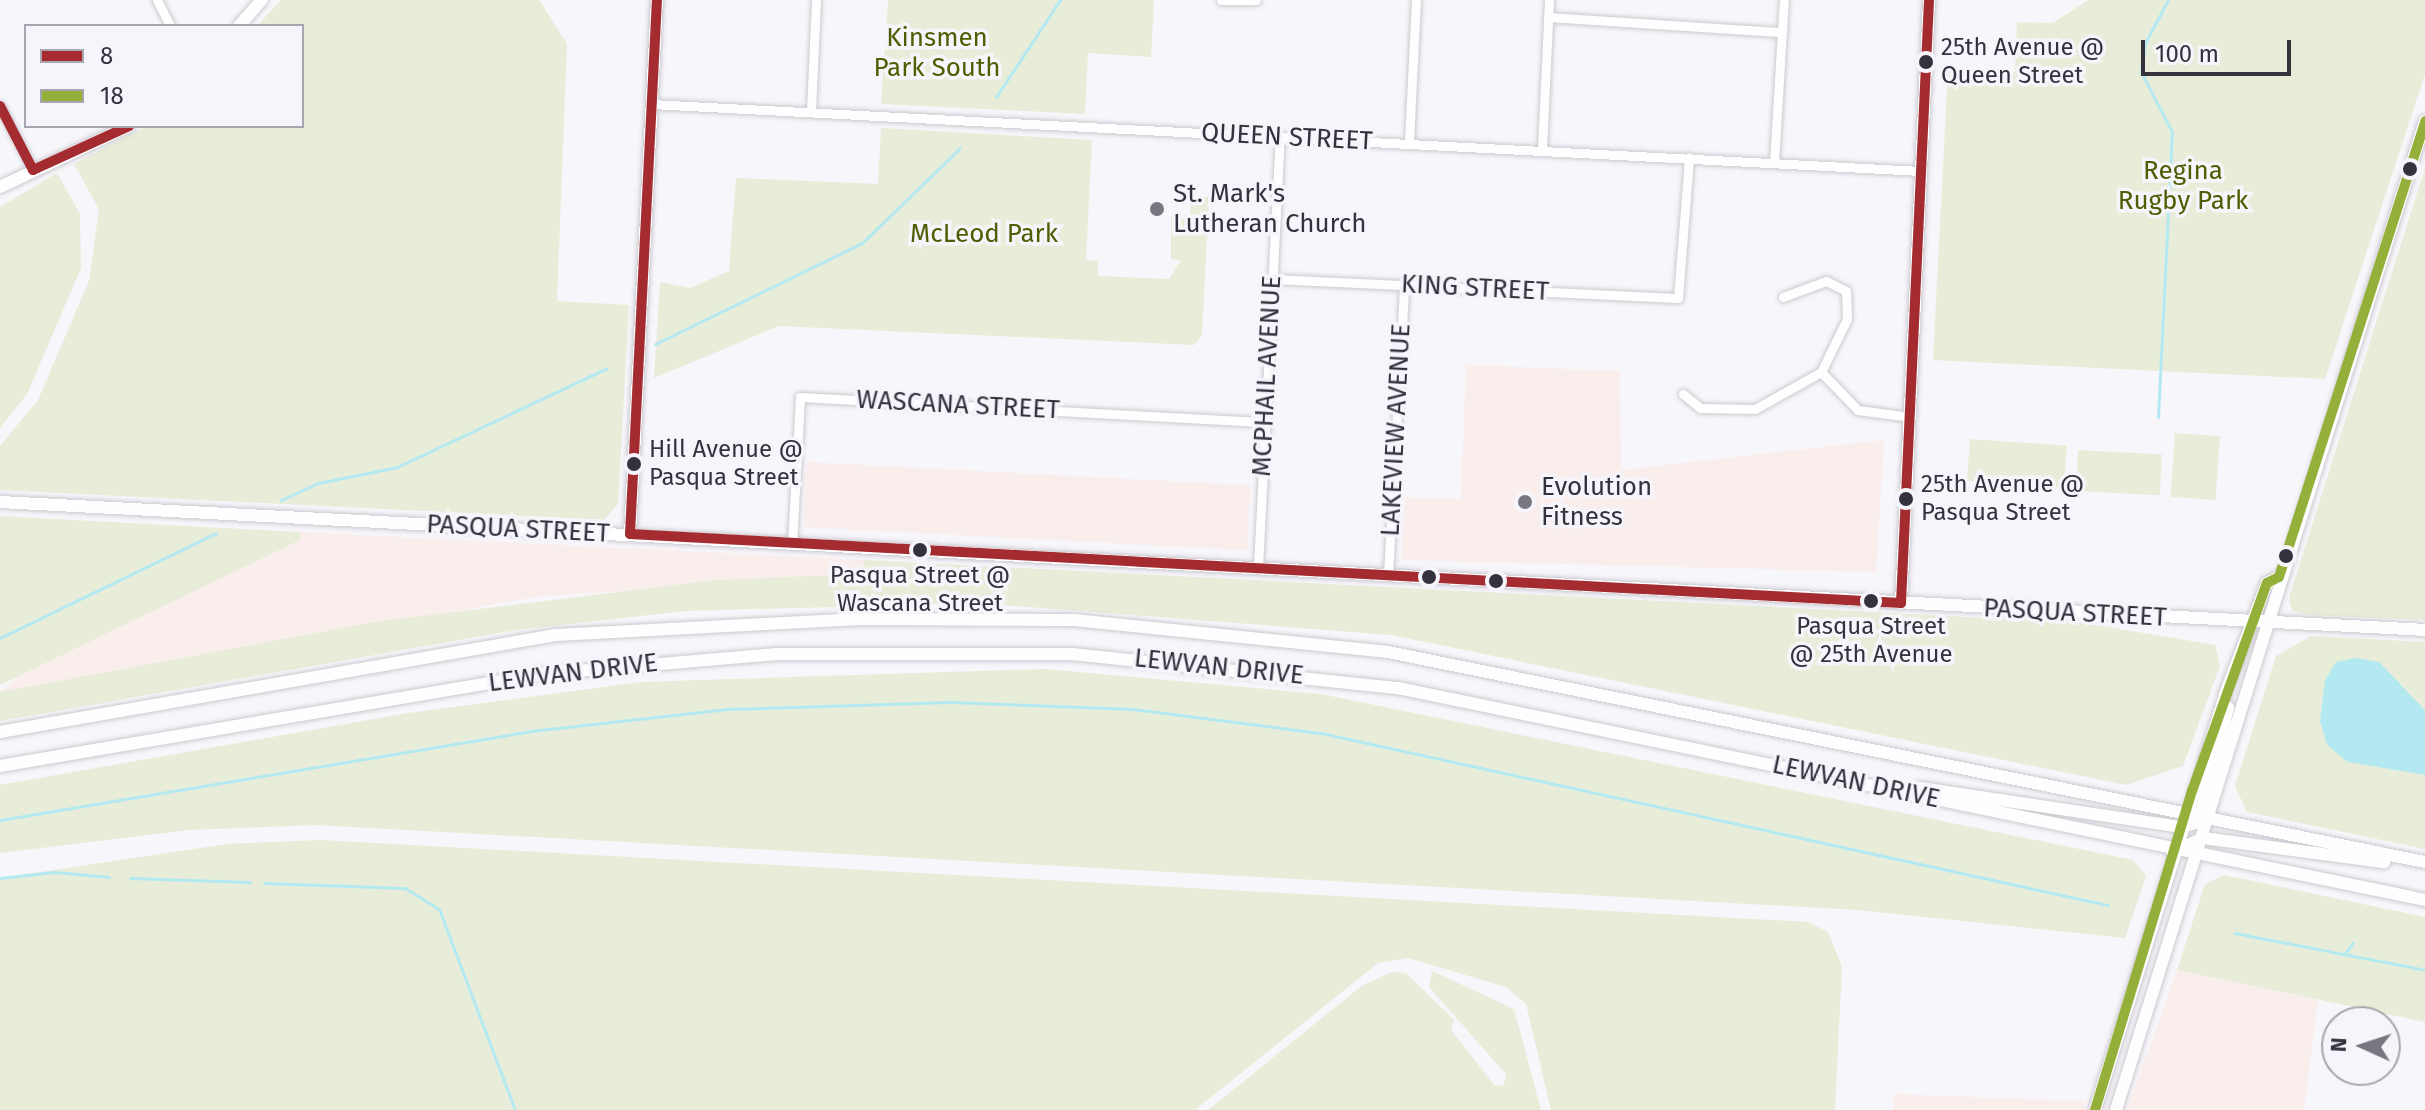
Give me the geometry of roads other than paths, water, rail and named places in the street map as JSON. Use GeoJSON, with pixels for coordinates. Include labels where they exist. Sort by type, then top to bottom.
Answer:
{"type":"FeatureCollection","features":[{"type":"Feature","properties":{"kind":"main road"},"geometry":{"type":"LineString","coordinates":[[241,24],[262,0]]}},
{"type":"Feature","properties":{"kind":"main road"},"geometry":{"type":"LineString","coordinates":[[630,534],[657,0]]}},
{"type":"Feature","properties":{"kind":"main road"},"geometry":{"type":"LineString","coordinates":[[1901,603],[1929,0]]}},
{"type":"Feature","properties":{"kind":"main road"},"geometry":{"type":"LineString","coordinates":[[2172,852],[2202,828],[2233,745],[2283,590],[2279,577],[2421,146],[2425,121]]}},
{"type":"Feature","properties":{"kind":"main road"},"geometry":{"type":"LineString","coordinates":[[0,187],[125,128]]}},
{"type":"Feature","properties":{"kind":"main road","name":"PASQUA STREET"},"geometry":{"type":"LineString","coordinates":[[0,502],[2425,630]]}},
{"type":"Feature","properties":{"kind":"main road"},"geometry":{"type":"LineString","coordinates":[[2095,1110],[2182,821],[2251,623],[2267,583],[2279,577]]}},
{"type":"Feature","properties":{"kind":"main road","name":"LEWVAN DRIVE"},"geometry":{"type":"LineString","coordinates":[[0,732],[556,635],[849,619],[1074,620],[1388,652],[2182,821],[2202,828],[2425,865]]}},
{"type":"Feature","properties":{"kind":"main road"},"geometry":{"type":"LineString","coordinates":[[2233,745],[2260,635],[2251,623]]}},
{"type":"Feature","properties":{"kind":"main road","name":"LEWVAN DRIVE"},"geometry":{"type":"LineString","coordinates":[[0,766],[543,674],[777,654],[968,651],[1180,661],[1359,682],[1835,777],[2172,852],[2425,900]]}},
{"type":"Feature","properties":{"kind":"main road"},"geometry":{"type":"LineString","coordinates":[[2116,1110],[2198,857],[2241,651]]}},
{"type":"Feature","properties":{"kind":"main road"},"geometry":{"type":"LineString","coordinates":[[1835,777],[2182,821]]}},
{"type":"Feature","properties":{"kind":"main road"},"geometry":{"type":"LineString","coordinates":[[2202,828],[2425,865]]}},
{"type":"Feature","properties":{"kind":"street"},"geometry":{"type":"LineString","coordinates":[[157,0],[169,24]]}},
{"type":"Feature","properties":{"kind":"street"},"geometry":{"type":"LineString","coordinates":[[811,111],[816,0]]}},
{"type":"Feature","properties":{"kind":"street"},"geometry":{"type":"LineString","coordinates":[[1221,0],[1256,0]]}},
{"type":"Feature","properties":{"kind":"street"},"geometry":{"type":"LineString","coordinates":[[1409,142],[1416,0]]}},
{"type":"Feature","properties":{"kind":"street"},"geometry":{"type":"LineString","coordinates":[[1542,149],[1549,0]]}},
{"type":"Feature","properties":{"kind":"street"},"geometry":{"type":"LineString","coordinates":[[1774,162],[1784,0]]}},
{"type":"Feature","properties":{"kind":"street"},"geometry":{"type":"LineString","coordinates":[[1548,17],[1782,32]]}},
{"type":"Feature","properties":{"kind":"street","name":"QUEEN STREET"},"geometry":{"type":"LineString","coordinates":[[651,104],[1922,171]]}},
{"type":"Feature","properties":{"kind":"street"},"geometry":{"type":"LineString","coordinates":[[0,106],[33,170]]}},
{"type":"Feature","properties":{"kind":"street","name":"MCPHAIL AVENUE"},"geometry":{"type":"LineString","coordinates":[[1258,567],[1280,137]]}},
{"type":"Feature","properties":{"kind":"street","name":"KING STREET"},"geometry":{"type":"LineString","coordinates":[[1272,279],[1678,298],[1689,157]]}},
{"type":"Feature","properties":{"kind":"street"},"geometry":{"type":"LineString","coordinates":[[1683,394],[1700,408],[1755,409],[1821,372],[1847,319],[1846,291],[1826,281],[1783,297]]}},
{"type":"Feature","properties":{"kind":"street","name":"LAKEVIEW AVENUE"},"geometry":{"type":"LineString","coordinates":[[1388,575],[1404,285]]}},
{"type":"Feature","properties":{"kind":"street"},"geometry":{"type":"LineString","coordinates":[[1821,372],[1858,410],[1911,417]]}},
{"type":"Feature","properties":{"kind":"street","name":"WASCANA STREET"},"geometry":{"type":"LineString","coordinates":[[792,545],[800,397],[1265,422]]}},
{"type":"Feature","properties":{"kind":"water"},"geometry":{"type":"Polygon","coordinates":[[[2356,658],[2379,662],[2425,710],[2425,775],[2348,762],[2327,745],[2320,721],[2325,680],[2336,662],[2356,658]]]}},
{"type":"Feature","properties":{"kind":"waterway"},"geometry":{"type":"LineString","coordinates":[[996,97],[1060,0]]}},
{"type":"Feature","properties":{"kind":"waterway"},"geometry":{"type":"LineString","coordinates":[[2158,417],[2172,132],[2141,72],[2145,43],[2168,0]]}},
{"type":"Feature","properties":{"kind":"waterway"},"geometry":{"type":"LineString","coordinates":[[655,344],[862,243],[960,148]]}},
{"type":"Feature","properties":{"kind":"waterway"},"geometry":{"type":"LineString","coordinates":[[281,500],[318,483],[397,467],[607,368]]}},
{"type":"Feature","properties":{"kind":"waterway"},"geometry":{"type":"LineString","coordinates":[[0,638],[216,533]]}},
{"type":"Feature","properties":{"kind":"waterway"},"geometry":{"type":"LineString","coordinates":[[0,820],[531,731],[728,709],[951,702],[1133,709],[1321,733],[2107,905]]}},
{"type":"Feature","properties":{"kind":"waterway"},"geometry":{"type":"LineString","coordinates":[[0,878],[55,872],[109,877]]}},
{"type":"Feature","properties":{"kind":"waterway"},"geometry":{"type":"LineString","coordinates":[[130,878],[250,882]]}},
{"type":"Feature","properties":{"kind":"waterway"},"geometry":{"type":"LineString","coordinates":[[264,883],[405,888],[439,909],[515,1110]]}},
{"type":"Feature","properties":{"kind":"waterway"},"geometry":{"type":"LineString","coordinates":[[2235,933],[2425,970]]}},
{"type":"Feature","properties":{"kind":"waterway"},"geometry":{"type":"LineString","coordinates":[[2345,954],[2353,942]]}},
{"type":"Feature","properties":{"kind":"place","name":"25th Avenue @ Queen Street"},"geometry":{"type":"Point","coordinates":[1926,62]}},
{"type":"Feature","properties":{"kind":"place","name":"St. Mark's Lutheran Church"},"geometry":{"type":"Point","coordinates":[1157,209]}},
{"type":"Feature","properties":{"kind":"place","name":"Hill Avenue @ Pasqua Street"},"geometry":{"type":"Point","coordinates":[634,464]}},
{"type":"Feature","properties":{"kind":"place","name":"25th Avenue @ Pasqua Street"},"geometry":{"type":"Point","coordinates":[1906,499]}},
{"type":"Feature","properties":{"kind":"place","name":"Evolution Fitness"},"geometry":{"type":"Point","coordinates":[1525,502]}},
{"type":"Feature","properties":{"kind":"place","name":"Pasqua Street @ Wascana Street"},"geometry":{"type":"Point","coordinates":[920,550]}},
{"type":"Feature","properties":{"kind":"place","name":"Pasqua Street @ 25th Avenue"},"geometry":{"type":"Point","coordinates":[1871,601]}},
{"type":"Feature","properties":{"kind":"park label","name":"Kinsmen Park South"},"geometry":{"type":"Point","coordinates":[937,53]}},
{"type":"Feature","properties":{"kind":"park label","name":"Regina Rugby Park"},"geometry":{"type":"Point","coordinates":[2183,186]}},
{"type":"Feature","properties":{"kind":"park label","name":"McLeod Park"},"geometry":{"type":"Point","coordinates":[984,234]}}]}
